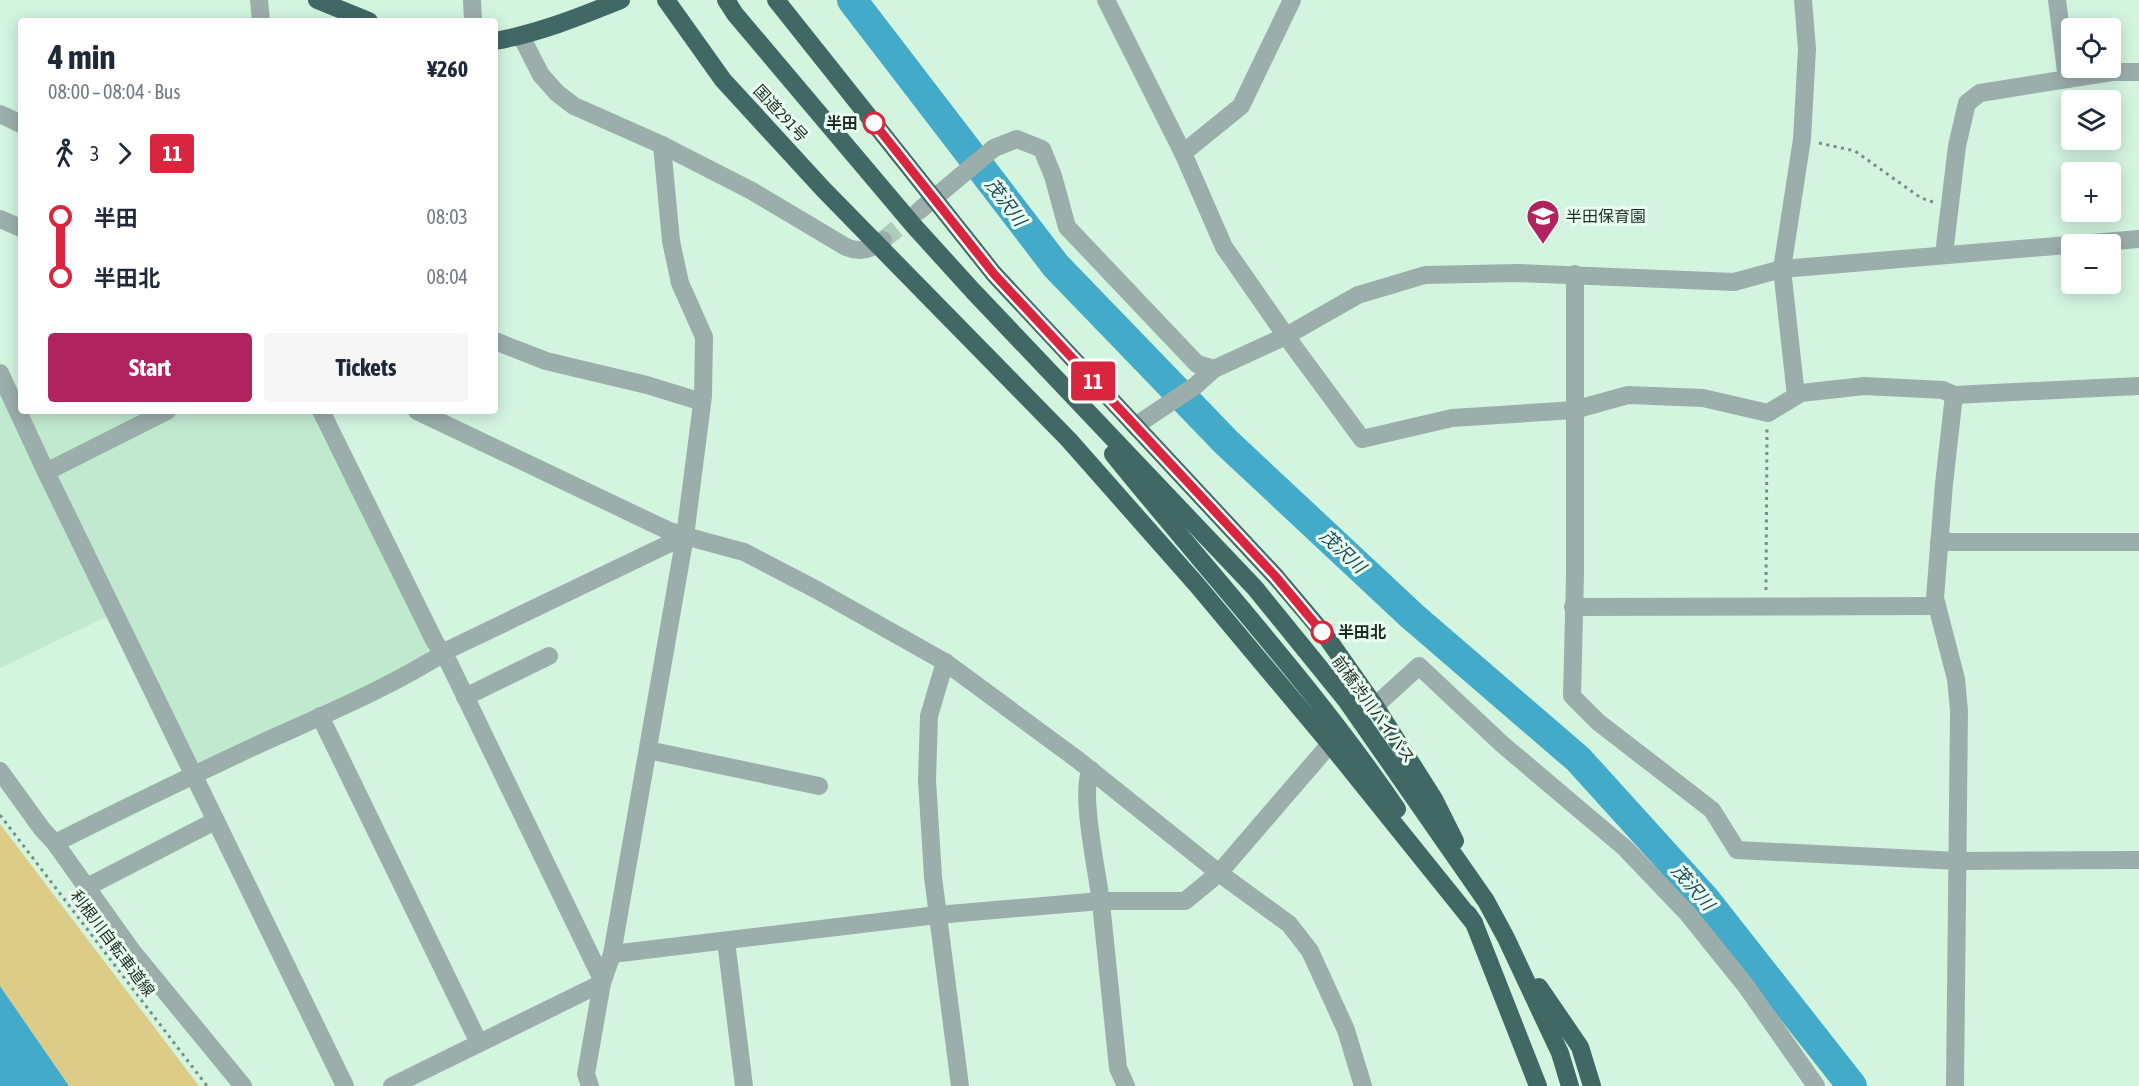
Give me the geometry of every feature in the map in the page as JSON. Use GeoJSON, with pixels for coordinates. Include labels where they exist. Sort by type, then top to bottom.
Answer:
{"type":"FeatureCollection","features":[{"type":"Feature","properties":{"kind":"highway"},"geometry":{"type":"LineString","coordinates":[[498,40],[567,22],[621,0]]}},
{"type":"Feature","properties":{"kind":"highway","name":"国道291号"},"geometry":{"type":"LineString","coordinates":[[666,0],[723,80],[824,190],[880,242],[1069,440],[1204,594],[1330,744],[1474,923]]}},
{"type":"Feature","properties":{"kind":"highway"},"geometry":{"type":"LineString","coordinates":[[776,0],[994,274],[1276,577],[1325,635],[1375,706],[1434,799],[1485,901]]}},
{"type":"Feature","properties":{"kind":"highway"},"geometry":{"type":"LineString","coordinates":[[329,2],[363,18]]}},
{"type":"Feature","properties":{"kind":"highway","name":"前橋渋川バイパス"},"geometry":{"type":"LineString","coordinates":[[731,7],[914,226],[1028,350],[1255,588],[1346,699],[1485,901],[1506,938],[1560,1053],[1570,1086]]}},
{"type":"Feature","properties":{"kind":"highway","name":"前橋渋川バイパス"},"geometry":{"type":"LineString","coordinates":[[1028,350],[1146,495],[1243,609],[1392,802],[1474,923],[1538,1086]]}},
{"type":"Feature","properties":{"kind":"highway"},"geometry":{"type":"LineString","coordinates":[[1506,938],[1580,1047],[1592,1086]]}},
{"type":"Feature","properties":{"kind":"street"},"geometry":{"type":"LineString","coordinates":[[259,0],[261,18]]}},
{"type":"Feature","properties":{"kind":"street"},"geometry":{"type":"LineString","coordinates":[[472,0],[473,18]]}},
{"type":"Feature","properties":{"kind":"street"},"geometry":{"type":"LineString","coordinates":[[1106,0],[1183,153],[1224,247],[1362,439],[1452,418],[1574,410],[1628,395],[1703,398],[1768,413],[1801,393],[1864,386],[1943,390],[1954,394],[2139,386]]}},
{"type":"Feature","properties":{"kind":"street"},"geometry":{"type":"LineString","coordinates":[[1183,153],[1241,106],[1292,0]]}},
{"type":"Feature","properties":{"kind":"street"},"geometry":{"type":"LineString","coordinates":[[1796,396],[1782,269],[1802,139],[1807,49],[1803,0]]}},
{"type":"Feature","properties":{"kind":"street"},"geometry":{"type":"LineString","coordinates":[[2057,0],[2067,79]]}},
{"type":"Feature","properties":{"kind":"street"},"geometry":{"type":"LineString","coordinates":[[521,36],[541,75],[557,93],[574,106],[662,145],[752,191],[846,247],[860,251],[870,249],[880,242]]}},
{"type":"Feature","properties":{"kind":"street"},"geometry":{"type":"LineString","coordinates":[[1944,254],[1957,146],[1968,103],[1980,93],[2112,72],[2139,72]]}},
{"type":"Feature","properties":{"kind":"street"},"geometry":{"type":"LineString","coordinates":[[0,114],[18,123]]}},
{"type":"Feature","properties":{"kind":"street"},"geometry":{"type":"LineString","coordinates":[[920,210],[994,148],[1017,139],[1042,149],[1053,176],[1066,227],[1197,364],[1214,369]]}},
{"type":"Feature","properties":{"kind":"street"},"geometry":{"type":"LineString","coordinates":[[585,1082],[602,983],[612,954],[685,536],[702,402],[704,337],[677,273],[671,241],[662,145]]}},
{"type":"Feature","properties":{"kind":"street"},"geometry":{"type":"LineString","coordinates":[[0,219],[18,227]]}},
{"type":"Feature","properties":{"kind":"street"},"geometry":{"type":"LineString","coordinates":[[1136,426],[1195,386],[1214,369],[1286,336],[1358,295],[1425,275],[1575,274],[1734,282],[1782,269],[2139,239]]}},
{"type":"Feature","properties":{"kind":"street"},"geometry":{"type":"LineString","coordinates":[[1575,274],[1572,696],[1598,723],[1712,810],[1737,850],[1958,861],[2139,860]]}},
{"type":"Feature","properties":{"kind":"street"},"geometry":{"type":"LineString","coordinates":[[498,342],[546,361],[647,385],[702,402]]}},
{"type":"Feature","properties":{"kind":"street"},"geometry":{"type":"LineString","coordinates":[[0,373],[18,412]]}},
{"type":"Feature","properties":{"kind":"street"},"geometry":{"type":"LineString","coordinates":[[1954,394],[1935,598],[1956,679],[1959,711],[1955,1086]]}},
{"type":"Feature","properties":{"kind":"street"},"geometry":{"type":"LineString","coordinates":[[19,414],[345,1086]]}},
{"type":"Feature","properties":{"kind":"street"},"geometry":{"type":"LineString","coordinates":[[46,472],[161,414]]}},
{"type":"Feature","properties":{"kind":"street"},"geometry":{"type":"LineString","coordinates":[[322,414],[465,697],[602,983]]}},
{"type":"Feature","properties":{"kind":"street"},"geometry":{"type":"LineString","coordinates":[[423,414],[667,530],[744,552],[818,590],[945,662],[1091,770],[1219,873],[1288,924],[1310,951],[1346,1030],[1363,1086]]}},
{"type":"Feature","properties":{"kind":"street"},"geometry":{"type":"LineString","coordinates":[[55,843],[320,716],[685,536]]}},
{"type":"Feature","properties":{"kind":"street"},"geometry":{"type":"LineString","coordinates":[[1939,542],[2139,542]]}},
{"type":"Feature","properties":{"kind":"street"},"geometry":{"type":"LineString","coordinates":[[1573,607],[1937,606]]}},
{"type":"Feature","properties":{"kind":"street"},"geometry":{"type":"LineString","coordinates":[[465,697],[549,656]]}},
{"type":"Feature","properties":{"kind":"street"},"geometry":{"type":"LineString","coordinates":[[945,662],[929,716],[927,769],[937,915],[960,1086]]}},
{"type":"Feature","properties":{"kind":"street"},"geometry":{"type":"LineString","coordinates":[[1375,706],[1419,666],[1502,744],[1625,848],[1688,914],[1746,986],[1816,1086]]}},
{"type":"Feature","properties":{"kind":"street"},"geometry":{"type":"LineString","coordinates":[[320,716],[479,1043]]}},
{"type":"Feature","properties":{"kind":"street"},"geometry":{"type":"LineString","coordinates":[[612,954],[937,915],[1101,901],[1185,901],[1219,873],[1330,744]]}},
{"type":"Feature","properties":{"kind":"street"},"geometry":{"type":"LineString","coordinates":[[648,750],[819,786]]}},
{"type":"Feature","properties":{"kind":"street"},"geometry":{"type":"LineString","coordinates":[[1091,770],[1088,777],[1089,816],[1101,901],[1118,1068],[1126,1086]]}},
{"type":"Feature","properties":{"kind":"street"},"geometry":{"type":"LineString","coordinates":[[0,771],[132,951],[243,1086]]}},
{"type":"Feature","properties":{"kind":"street"},"geometry":{"type":"LineString","coordinates":[[87,887],[215,821]]}},
{"type":"Feature","properties":{"kind":"street"},"geometry":{"type":"LineString","coordinates":[[726,941],[744,1086]]}},
{"type":"Feature","properties":{"kind":"street"},"geometry":{"type":"LineString","coordinates":[[392,1086],[602,983]]}},
{"type":"Feature","properties":{"kind":"path"},"geometry":{"type":"LineString","coordinates":[[1802,139],[1855,151],[1921,198],[1949,208]]}},
{"type":"Feature","properties":{"kind":"path"},"geometry":{"type":"LineString","coordinates":[[1766,606],[1768,413]]}},
{"type":"Feature","properties":{"kind":"path","name":"利根川自転車道線"},"geometry":{"type":"LineString","coordinates":[[0,815],[207,1086]]}},
{"type":"Feature","properties":{"kind":"shaded area"},"geometry":{"type":"Polygon","coordinates":[[[0,392],[108,616],[0,668],[0,392]]]}},
{"type":"Feature","properties":{"kind":"shaded area"},"geometry":{"type":"Polygon","coordinates":[[[24,414],[312,414],[429,645],[426,658],[199,767],[24,414]]]}},
{"type":"Feature","properties":{"kind":"shaded area"},"geometry":{"type":"Polygon","coordinates":[[[0,824],[199,1086],[69,1086],[0,986],[0,824]]]}},
{"type":"Feature","properties":{"kind":"water"},"geometry":{"type":"Polygon","coordinates":[[[0,986],[69,1086],[0,1086],[0,986]]]}},
{"type":"Feature","properties":{"kind":"waterway","name":"茂沢川"},"geometry":{"type":"LineString","coordinates":[[852,0],[1056,266],[1227,443],[1412,616],[1578,759],[1705,899],[1852,1086]]}},
{"type":"Feature","properties":{"kind":"tunnel"},"geometry":{"type":"LineString","coordinates":[[883,240],[919,211]]}},
{"type":"Feature","properties":{"kind":"bus line","name":"11"},"geometry":{"type":"LineString","coordinates":[[874,123],[994,274],[1276,577],[1322,632]]}},
{"type":"Feature","properties":{"kind":"place","name":"半田"},"geometry":{"type":"Point","coordinates":[874,123]}},
{"type":"Feature","properties":{"kind":"place","name":"半田保育園"},"geometry":{"type":"Point","coordinates":[1543,245]}},
{"type":"Feature","properties":{"kind":"place","name":"半田北"},"geometry":{"type":"Point","coordinates":[1322,632]}}]}
